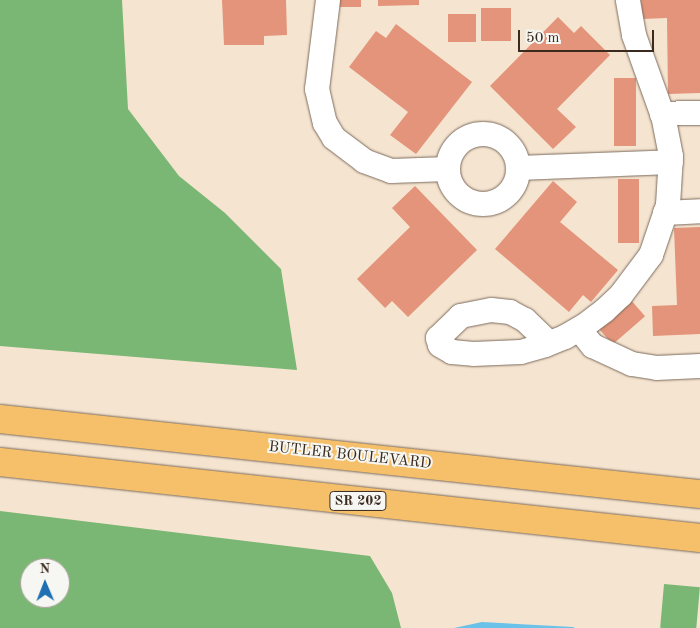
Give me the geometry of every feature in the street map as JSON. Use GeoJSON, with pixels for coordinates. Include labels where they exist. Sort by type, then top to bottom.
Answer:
{"type":"FeatureCollection","features":[{"type":"Feature","properties":{"kind":"highway","name":"BUTLER BOULEVARD"},"geometry":{"type":"LineString","coordinates":[[11,420],[700,494]]}},
{"type":"Feature","properties":{"kind":"highway","name":"SR 202"},"geometry":{"type":"LineString","coordinates":[[8,463],[700,538]]}},
{"type":"Feature","properties":{"kind":"street"},"geometry":{"type":"LineString","coordinates":[[328,0],[318,90],[325,123],[334,138],[364,161],[391,171],[448,169]]}},
{"type":"Feature","properties":{"kind":"street"},"geometry":{"type":"LineString","coordinates":[[549,343],[579,329],[621,295],[638,275],[650,255],[665,212],[671,162],[669,135],[634,34],[628,0]]}},
{"type":"Feature","properties":{"kind":"street"},"geometry":{"type":"LineString","coordinates":[[662,114],[700,113]]}},
{"type":"Feature","properties":{"kind":"street"},"geometry":{"type":"LineString","coordinates":[[482,134],[500,138],[510,146],[518,168],[512,189],[499,199],[484,204],[473,202],[459,194],[450,180],[448,169],[456,147],[465,139],[482,134]]}},
{"type":"Feature","properties":{"kind":"street"},"geometry":{"type":"LineString","coordinates":[[518,168],[671,162]]}},
{"type":"Feature","properties":{"kind":"street"},"geometry":{"type":"LineString","coordinates":[[665,212],[700,211]]}},
{"type":"Feature","properties":{"kind":"street"},"geometry":{"type":"LineString","coordinates":[[579,329],[593,346],[632,364],[656,368],[700,366]]}},
{"type":"Feature","properties":{"kind":"green space"},"geometry":{"type":"Polygon","coordinates":[[[0,0],[122,0],[128,109],[179,176],[225,213],[281,269],[297,370],[0,346],[0,0]]]}},
{"type":"Feature","properties":{"kind":"green space"},"geometry":{"type":"Polygon","coordinates":[[[0,511],[370,556],[392,593],[401,628],[0,628],[0,511]]]}},
{"type":"Feature","properties":{"kind":"green space"},"geometry":{"type":"Polygon","coordinates":[[[664,584],[700,587],[696,628],[660,628],[664,584]]]}},
{"type":"Feature","properties":{"kind":"water"},"geometry":{"type":"Polygon","coordinates":[[[482,622],[573,627],[575,628],[454,628],[482,622]]]}},
{"type":"Feature","properties":{"kind":"building"},"geometry":{"type":"Polygon","coordinates":[[[222,0],[286,0],[287,35],[264,36],[264,45],[224,45],[222,0]]]}},
{"type":"Feature","properties":{"kind":"building"},"geometry":{"type":"Polygon","coordinates":[[[340,0],[361,0],[361,7],[340,7],[340,0]]]}},
{"type":"Feature","properties":{"kind":"building"},"geometry":{"type":"Polygon","coordinates":[[[378,0],[419,0],[419,5],[378,6],[378,0]]]}},
{"type":"Feature","properties":{"kind":"building"},"geometry":{"type":"Polygon","coordinates":[[[641,0],[700,0],[700,93],[668,94],[667,18],[642,19],[641,0]]]}},
{"type":"Feature","properties":{"kind":"building"},"geometry":{"type":"Polygon","coordinates":[[[481,8],[511,8],[511,41],[481,41],[481,8]]]}},
{"type":"Feature","properties":{"kind":"building"},"geometry":{"type":"Polygon","coordinates":[[[448,14],[476,14],[476,42],[448,42],[448,14]]]}},
{"type":"Feature","properties":{"kind":"building"},"geometry":{"type":"Polygon","coordinates":[[[558,17],[574,33],[581,26],[610,55],[557,109],[576,127],[553,149],[490,86],[558,17]]]}},
{"type":"Feature","properties":{"kind":"building"},"geometry":{"type":"Polygon","coordinates":[[[396,24],[472,82],[416,154],[390,135],[408,112],[349,67],[376,31],[386,38],[396,24]]]}},
{"type":"Feature","properties":{"kind":"building"},"geometry":{"type":"Polygon","coordinates":[[[614,78],[636,78],[636,146],[614,146],[614,78]]]}},
{"type":"Feature","properties":{"kind":"building"},"geometry":{"type":"Polygon","coordinates":[[[618,179],[639,179],[639,243],[618,243],[618,179]]]}},
{"type":"Feature","properties":{"kind":"building"},"geometry":{"type":"Polygon","coordinates":[[[553,181],[577,202],[560,222],[618,270],[591,302],[583,295],[569,312],[495,249],[553,181]]]}},
{"type":"Feature","properties":{"kind":"building"},"geometry":{"type":"Polygon","coordinates":[[[415,186],[477,250],[408,317],[392,301],[385,308],[357,279],[410,227],[392,208],[415,186]]]}},
{"type":"Feature","properties":{"kind":"building"},"geometry":{"type":"Polygon","coordinates":[[[700,227],[700,334],[653,336],[652,306],[677,305],[674,228],[700,227]]]}},
{"type":"Feature","properties":{"kind":"building"},"geometry":{"type":"Polygon","coordinates":[[[630,299],[645,316],[613,345],[598,327],[630,299]]]}}]}
